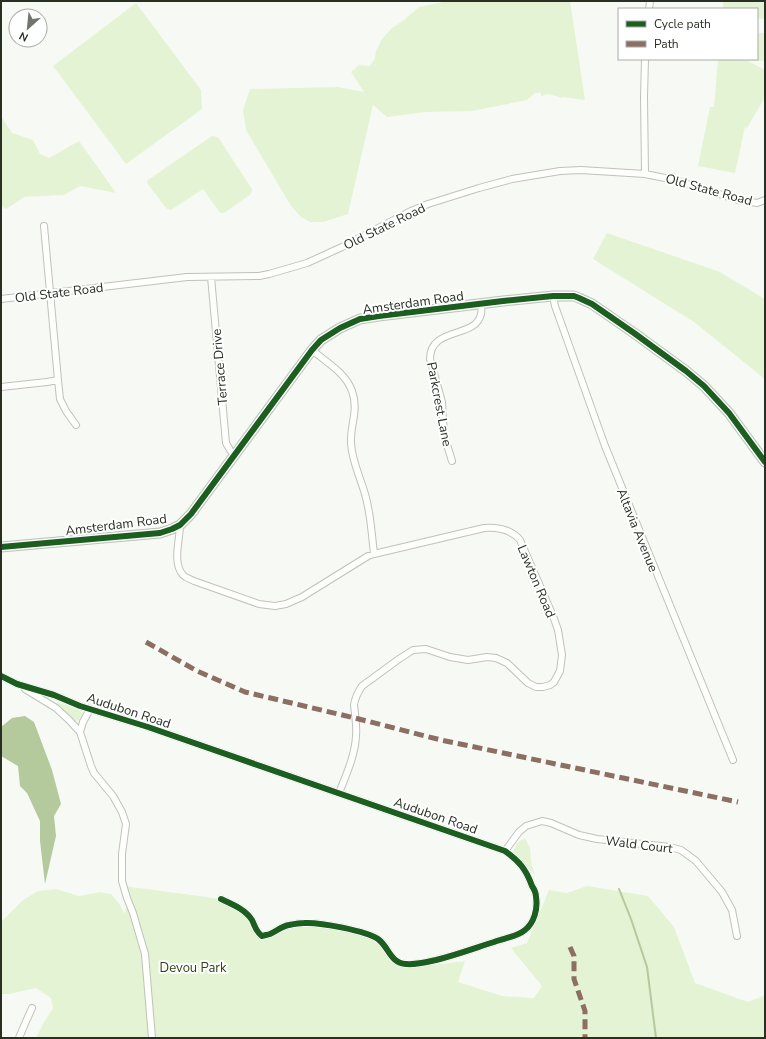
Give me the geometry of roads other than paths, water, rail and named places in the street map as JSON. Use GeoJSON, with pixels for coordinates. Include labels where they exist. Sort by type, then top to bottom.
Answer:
{"type":"FeatureCollection","features":[{"type":"Feature","properties":{"kind":"street"},"geometry":{"type":"LineString","coordinates":[[645,60],[645,174]]}},
{"type":"Feature","properties":{"kind":"street","name":"Old State Road"},"geometry":{"type":"LineString","coordinates":[[1,298],[187,277],[259,276],[307,263],[428,204],[512,179],[560,171],[581,170],[645,174],[675,180],[738,200],[757,203],[765,200]]}},
{"type":"Feature","properties":{"kind":"street"},"geometry":{"type":"LineString","coordinates":[[44,226],[60,399],[76,425]]}},
{"type":"Feature","properties":{"kind":"street","name":"Terrace Drive"},"geometry":{"type":"LineString","coordinates":[[211,277],[226,443],[234,454]]}},
{"type":"Feature","properties":{"kind":"street","name":"Amsterdam Road"},"geometry":{"type":"LineString","coordinates":[[1,547],[160,532],[180,525],[191,514],[312,350],[321,340],[340,328],[360,319],[378,316],[552,296],[574,296],[592,304],[686,371],[704,386],[729,412],[765,462]]}},
{"type":"Feature","properties":{"kind":"street","name":"Altavia Avenue"},"geometry":{"type":"LineString","coordinates":[[552,296],[605,446],[733,760]]}},
{"type":"Feature","properties":{"kind":"street","name":"Parkcrest Lane"},"geometry":{"type":"LineString","coordinates":[[452,461],[444,436],[442,402],[430,359],[430,353],[432,348],[440,339],[467,329],[477,322],[481,313],[481,304]]}},
{"type":"Feature","properties":{"kind":"street"},"geometry":{"type":"LineString","coordinates":[[312,350],[340,373],[347,381],[352,391],[355,403],[351,442],[354,461],[367,502],[374,554]]}},
{"type":"Feature","properties":{"kind":"street"},"geometry":{"type":"LineString","coordinates":[[1,387],[58,380]]}},
{"type":"Feature","properties":{"kind":"street","name":"Lawton Road"},"geometry":{"type":"LineString","coordinates":[[180,525],[177,560],[178,568],[186,577],[268,606],[286,604],[302,597],[368,556],[374,554],[484,528],[498,528],[511,532],[517,536],[523,544],[558,630],[562,650],[560,671],[554,682],[543,687],[536,687],[528,683],[507,664],[496,658],[468,660],[450,658],[426,649],[413,650],[399,658],[362,686],[358,691],[354,700],[356,743],[339,793]]}},
{"type":"Feature","properties":{"kind":"street","name":"Audubon Road"},"geometry":{"type":"LineString","coordinates":[[1,676],[17,684],[54,695],[90,709],[153,729],[505,851],[516,858],[523,866],[531,881],[536,897],[536,908],[531,925],[524,931],[513,936],[457,955],[425,963],[403,964],[394,959],[379,940],[368,934],[328,925],[305,923],[288,925],[262,936],[257,932],[248,915],[232,904],[221,899]]}},
{"type":"Feature","properties":{"kind":"street"},"geometry":{"type":"LineString","coordinates":[[17,684],[56,708],[80,732],[94,773],[113,796],[122,812],[126,824],[122,854],[122,881],[146,954],[152,1038]]}},
{"type":"Feature","properties":{"kind":"street"},"geometry":{"type":"LineString","coordinates":[[80,732],[83,722],[90,709]]}},
{"type":"Feature","properties":{"kind":"street","name":"Wald Court"},"geometry":{"type":"LineString","coordinates":[[505,851],[519,832],[526,826],[542,821],[551,823],[579,836],[670,846],[681,850],[696,861],[722,892],[732,910],[737,936]]}},
{"type":"Feature","properties":{"kind":"street"},"geometry":{"type":"LineString","coordinates":[[19,1038],[32,1008]]}},
{"type":"Feature","properties":{"kind":"waterway"},"geometry":{"type":"LineString","coordinates":[[619,889],[647,967],[656,1038]]}},
{"type":"Feature","properties":{"kind":"park label","name":"Devou Park"},"geometry":{"type":"Point","coordinates":[193,967]}}]}
